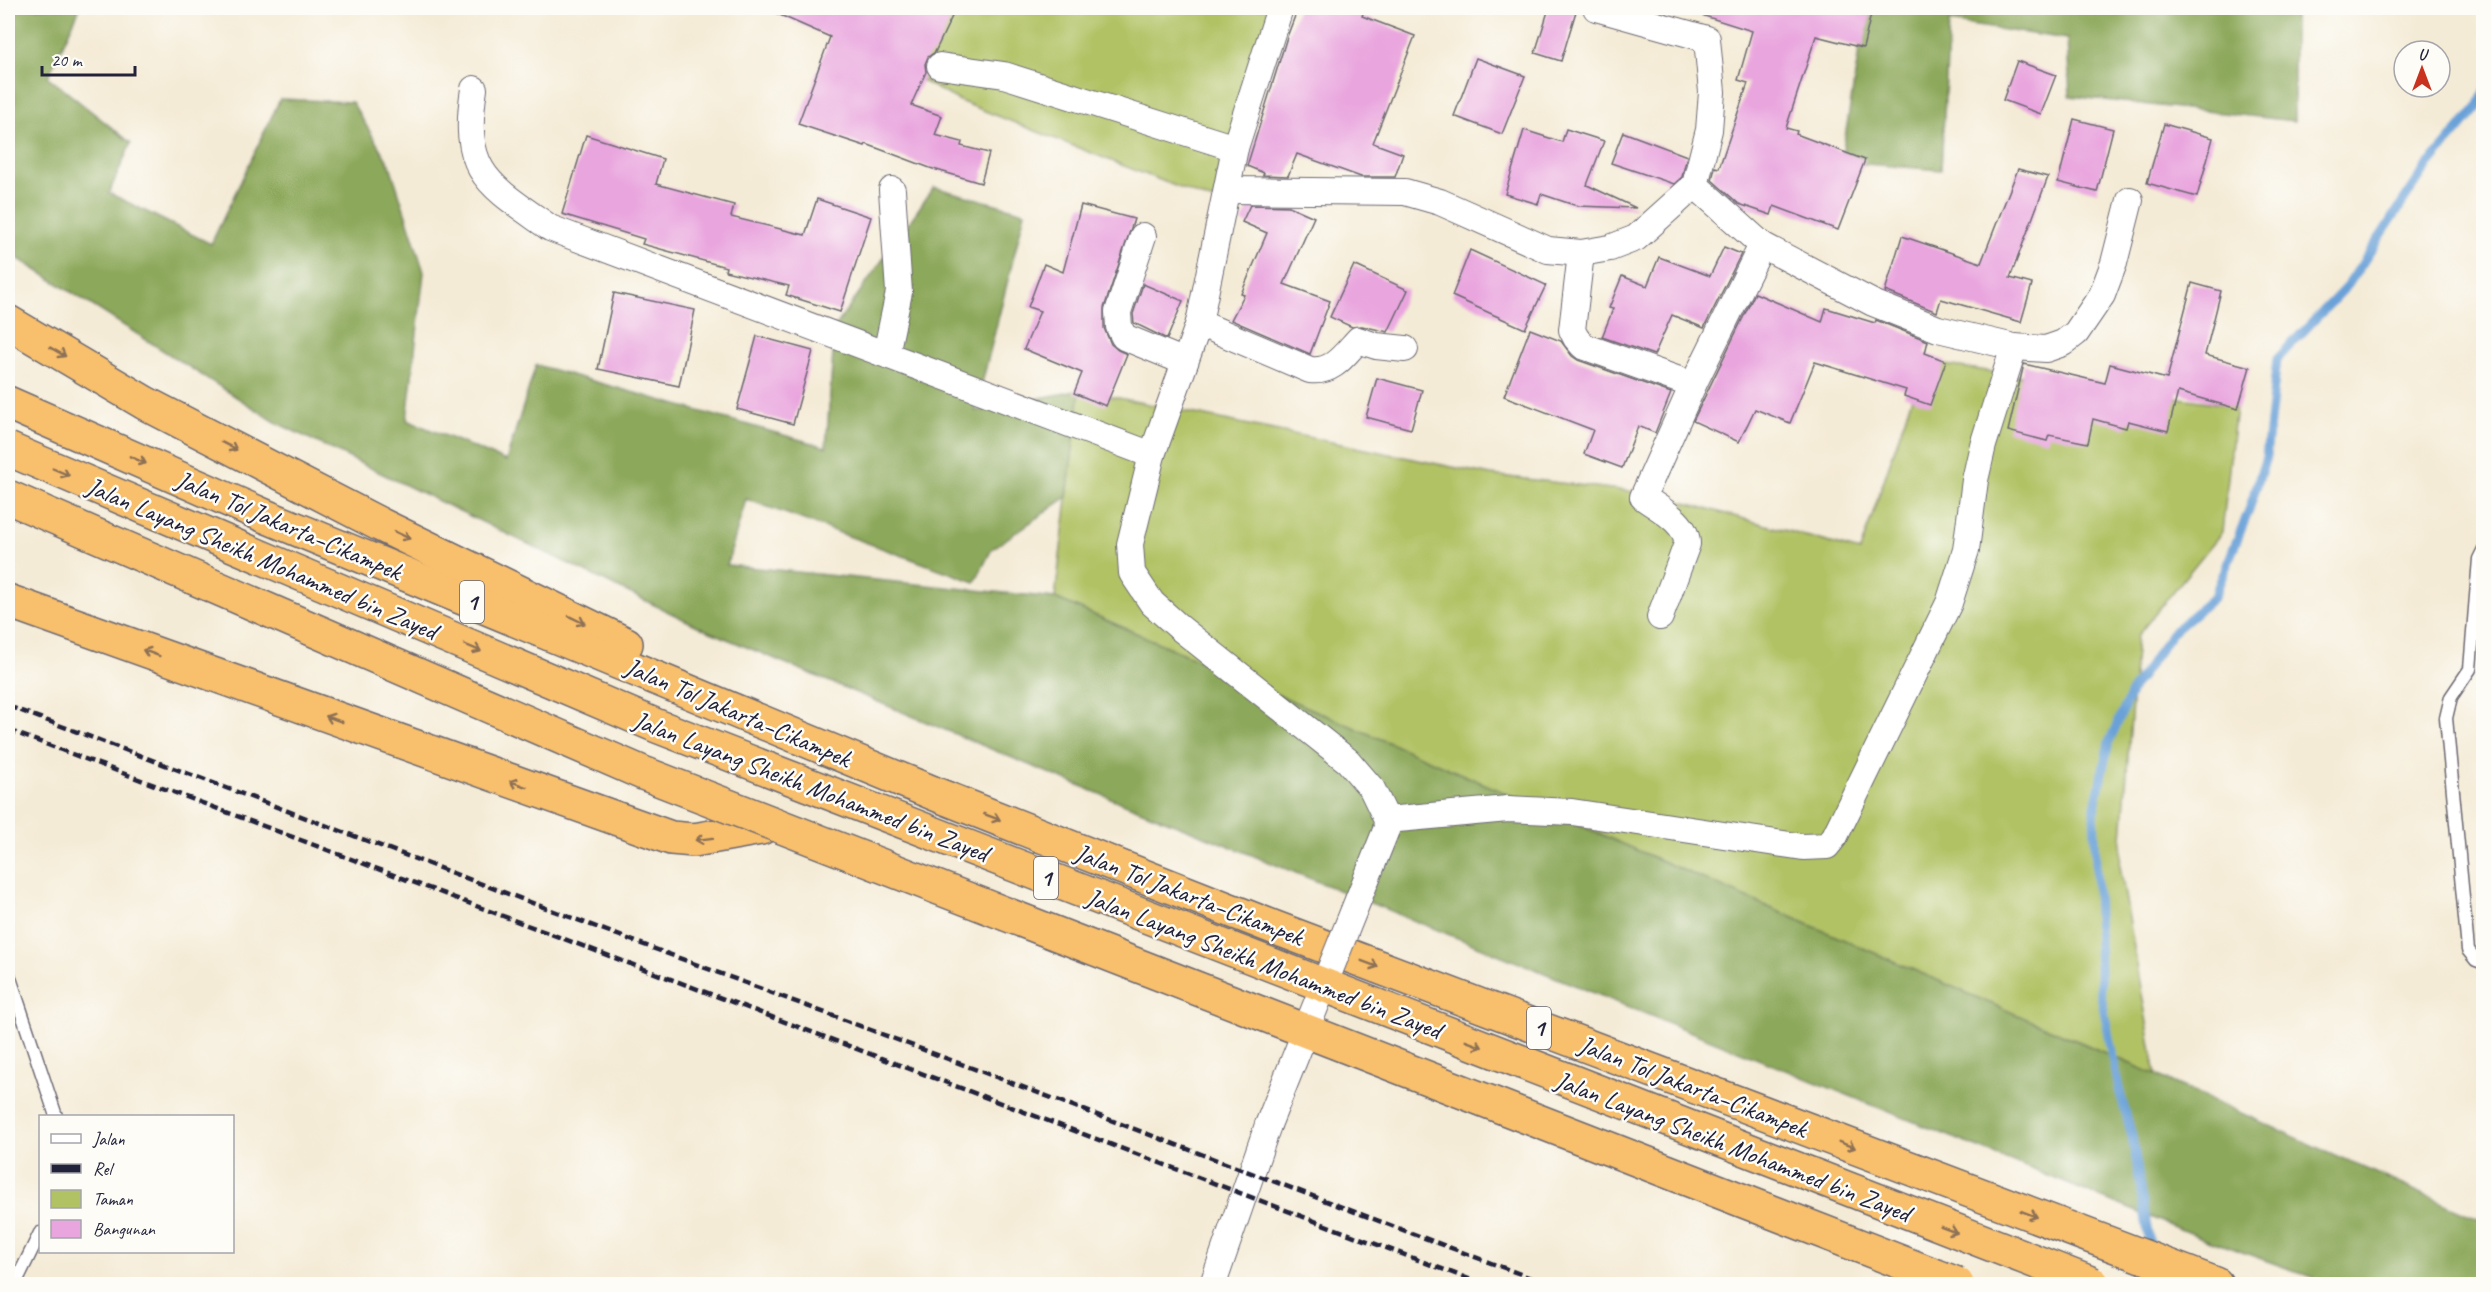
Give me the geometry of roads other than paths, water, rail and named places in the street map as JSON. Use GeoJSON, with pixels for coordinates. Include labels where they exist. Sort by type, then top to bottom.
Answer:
{"type":"FeatureCollection","features":[{"type":"Feature","properties":{"kind":"highway"},"geometry":{"type":"LineString","coordinates":[[8,322],[145,403],[381,525],[938,795]]}},
{"type":"Feature","properties":{"kind":"highway","name":"Jalan Tol Jakarta–Cikampek"},"geometry":{"type":"LineString","coordinates":[[8,403],[265,516],[938,795],[1273,927],[2216,1284]]}},
{"type":"Feature","properties":{"kind":"highway","name":"Jalan Layang Sheikh Mohammed bin Zayed"},"geometry":{"type":"LineString","coordinates":[[8,449],[657,726],[2092,1284]]}},
{"type":"Feature","properties":{"kind":"highway","name":"Jalan Layang Sheikh Mohammed bin Zayed"},"geometry":{"type":"LineString","coordinates":[[8,497],[643,773],[1957,1284]]}},
{"type":"Feature","properties":{"kind":"highway","name":"1"},"geometry":{"type":"LineString","coordinates":[[8,504],[285,627],[761,828],[1242,1017],[1939,1284]]}},
{"type":"Feature","properties":{"kind":"highway"},"geometry":{"type":"LineString","coordinates":[[8,601],[671,838],[694,840],[761,828]]}},
{"type":"Feature","properties":{"kind":"street"},"geometry":{"type":"LineString","coordinates":[[1213,1284],[1268,1125],[1387,825],[1372,789],[1348,761],[1180,628],[1152,603],[1132,573],[1130,544],[1152,455],[1199,323],[1235,148],[1280,8]]}},
{"type":"Feature","properties":{"kind":"street"},"geometry":{"type":"LineString","coordinates":[[1227,190],[1405,192],[1440,202],[1548,250],[1581,253],[1610,248],[1636,238],[1695,185],[1709,130],[1712,92],[1707,39],[1596,8]]}},
{"type":"Feature","properties":{"kind":"street"},"geometry":{"type":"LineString","coordinates":[[940,66],[1004,75],[1235,148]]}},
{"type":"Feature","properties":{"kind":"street"},"geometry":{"type":"LineString","coordinates":[[474,89],[471,113],[473,152],[482,173],[500,193],[550,228],[1152,455]]}},
{"type":"Feature","properties":{"kind":"street"},"geometry":{"type":"LineString","coordinates":[[1695,185],[1762,245],[1884,307],[1938,329],[2014,347],[2046,349],[2063,343],[2076,333],[2102,295],[2114,263],[2130,200]]}},
{"type":"Feature","properties":{"kind":"street"},"geometry":{"type":"LineString","coordinates":[[885,354],[899,292],[892,190]]}},
{"type":"Feature","properties":{"kind":"street"},"geometry":{"type":"LineString","coordinates":[[1143,236],[1118,312],[1119,327],[1124,338],[1185,362]]}},
{"type":"Feature","properties":{"kind":"street"},"geometry":{"type":"LineString","coordinates":[[1660,617],[1687,544],[1687,536],[1681,526],[1643,497],[1693,385],[1762,245]]}},
{"type":"Feature","properties":{"kind":"street"},"geometry":{"type":"LineString","coordinates":[[1581,253],[1572,330],[1576,338],[1583,346],[1693,385]]}},
{"type":"Feature","properties":{"kind":"street"},"geometry":{"type":"LineString","coordinates":[[1199,323],[1310,370],[1321,371],[1332,367],[1358,339],[1376,346],[1405,349]]}},
{"type":"Feature","properties":{"kind":"street"},"geometry":{"type":"LineString","coordinates":[[1387,825],[1508,809],[1572,812],[1803,847],[1827,846],[1835,837],[1949,603],[1966,550],[1975,480],[1983,445],[2014,347]]}},
{"type":"Feature","properties":{"kind":"lane"},"geometry":{"type":"LineString","coordinates":[[2484,549],[2479,560],[2470,669],[2451,697],[2446,718],[2468,950],[2476,960],[2484,963]]}},
{"type":"Feature","properties":{"kind":"lane"},"geometry":{"type":"LineString","coordinates":[[8,972],[56,1115]]}},
{"type":"Feature","properties":{"kind":"lane"},"geometry":{"type":"LineString","coordinates":[[15,1284],[39,1235]]}},
{"type":"Feature","properties":{"kind":"waterway"},"geometry":{"type":"LineString","coordinates":[[2150,1246],[2132,1136],[2119,1089],[2101,995],[2094,811],[2109,742],[2133,688],[2172,633],[2214,597],[2249,510],[2266,457],[2277,359],[2348,285],[2425,169],[2478,107],[2484,92]]}},
{"type":"Feature","properties":{"kind":"railway"},"geometry":{"type":"LineString","coordinates":[[8,706],[1547,1284]]}},
{"type":"Feature","properties":{"kind":"railway"},"geometry":{"type":"LineString","coordinates":[[8,730],[1482,1284]]}}]}
